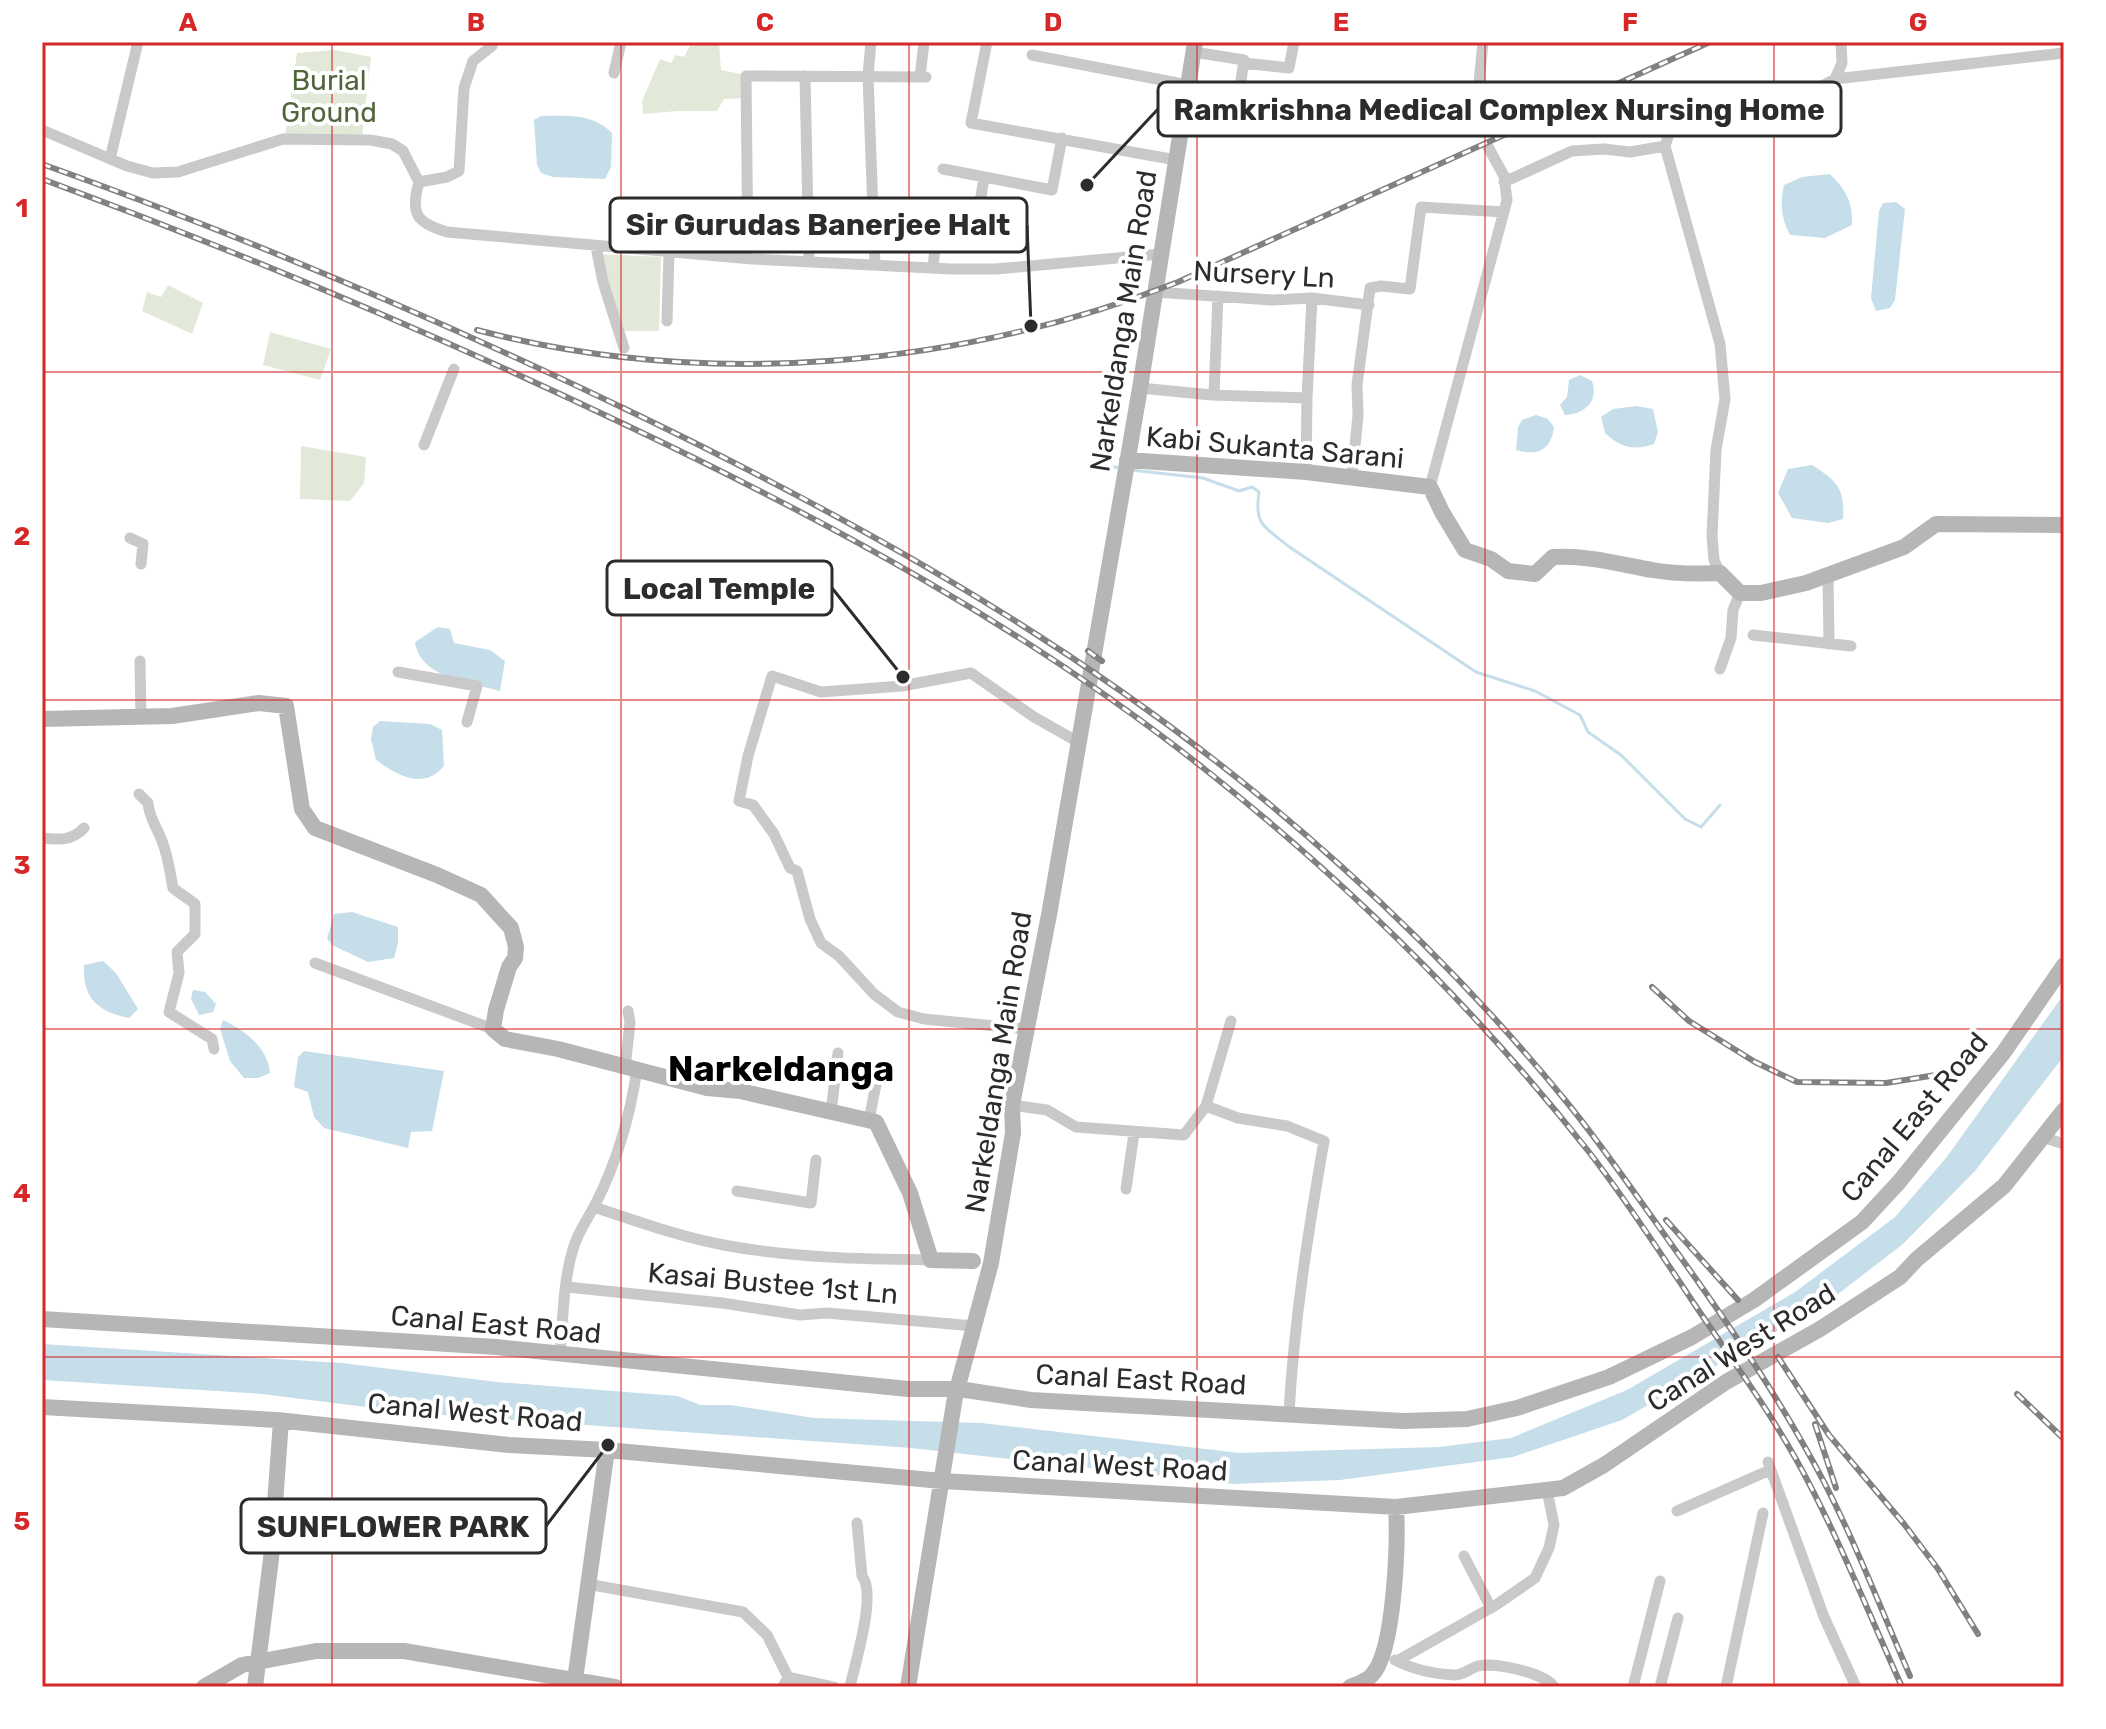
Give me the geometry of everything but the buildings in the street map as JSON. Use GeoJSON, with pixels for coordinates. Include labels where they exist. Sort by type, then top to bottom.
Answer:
{"type":"FeatureCollection","features":[{"type":"Feature","properties":{"kind":"main road","name":"Narkeldanga Main Road"},"geometry":{"type":"LineString","coordinates":[[943,1474],[957,1393],[991,1263],[1013,1133],[1012,1105],[1041,961],[1140,388],[1195,47]]}},
{"type":"Feature","properties":{"kind":"main road","name":"Kabi Sukanta Sarani"},"geometry":{"type":"LineString","coordinates":[[1127,460],[1306,472],[1430,487],[1465,550],[1491,559],[1508,571],[1535,574],[1553,557],[1573,555],[1689,575],[1720,573]]}},
{"type":"Feature","properties":{"kind":"main road"},"geometry":{"type":"LineString","coordinates":[[1720,573],[1740,593],[1761,593],[1806,583],[1904,547],[1936,524],[2064,525]]}},
{"type":"Feature","properties":{"kind":"main road"},"geometry":{"type":"LineString","coordinates":[[42,719],[172,716],[259,703],[286,706],[302,809],[315,828],[481,895],[511,928],[516,947],[515,958],[509,967],[493,1029],[505,1039],[558,1049],[707,1088],[740,1091],[876,1122],[910,1193],[931,1260],[973,1261]]}},
{"type":"Feature","properties":{"kind":"main road","name":"Canal East Road"},"geometry":{"type":"LineString","coordinates":[[42,1319],[496,1347],[1031,1400],[1403,1421],[1467,1419],[1517,1408],[1609,1377],[1692,1337],[1754,1300],[1862,1222],[1899,1182],[2004,1052],[2064,965]]}},
{"type":"Feature","properties":{"kind":"main road","name":"Canal West Road"},"geometry":{"type":"LineString","coordinates":[[42,1407],[281,1421],[509,1445],[1396,1507],[1563,1488],[1604,1465],[1726,1382],[1820,1329],[1900,1277],[2004,1186],[2064,1110]]}},
{"type":"Feature","properties":{"kind":"main road"},"geometry":{"type":"LineString","coordinates":[[255,1687],[271,1559],[281,1421]]}},
{"type":"Feature","properties":{"kind":"main road"},"geometry":{"type":"LineString","coordinates":[[575,1683],[607,1450]]}},
{"type":"Feature","properties":{"kind":"main road"},"geometry":{"type":"LineString","coordinates":[[908,1687],[943,1474]]}},
{"type":"Feature","properties":{"kind":"main road"},"geometry":{"type":"LineString","coordinates":[[1359,1685],[1391,1658],[1398,1546],[1396,1507]]}},
{"type":"Feature","properties":{"kind":"main road"},"geometry":{"type":"LineString","coordinates":[[204,1687],[242,1665],[316,1651],[404,1651],[575,1683],[615,1687]]}},
{"type":"Feature","properties":{"kind":"street"},"geometry":{"type":"LineString","coordinates":[[110,159],[138,42]]}},
{"type":"Feature","properties":{"kind":"street"},"geometry":{"type":"LineString","coordinates":[[419,182],[447,177],[459,171],[464,88],[473,61],[493,42]]}},
{"type":"Feature","properties":{"kind":"street"},"geometry":{"type":"LineString","coordinates":[[614,73],[621,42]]}},
{"type":"Feature","properties":{"kind":"street"},"geometry":{"type":"LineString","coordinates":[[871,42],[868,76],[875,265]]}},
{"type":"Feature","properties":{"kind":"street"},"geometry":{"type":"LineString","coordinates":[[748,258],[746,76],[923,77],[924,42]]}},
{"type":"Feature","properties":{"kind":"street"},"geometry":{"type":"LineString","coordinates":[[987,42],[971,123],[1176,160]]}},
{"type":"Feature","properties":{"kind":"street"},"geometry":{"type":"LineString","coordinates":[[1195,47],[1244,60],[1244,63],[1289,68],[1294,42]]}},
{"type":"Feature","properties":{"kind":"street"},"geometry":{"type":"LineString","coordinates":[[1244,63],[1238,101],[1425,128],[1426,120],[1480,125],[1483,42]]}},
{"type":"Feature","properties":{"kind":"street"},"geometry":{"type":"LineString","coordinates":[[1835,79],[1842,63],[1841,42]]}},
{"type":"Feature","properties":{"kind":"street"},"geometry":{"type":"LineString","coordinates":[[1720,573],[1714,560],[1712,536],[1716,450],[1725,399],[1720,344],[1665,146],[1673,122],[1686,114],[1771,87],[1816,89],[1835,79],[2064,53]]}},
{"type":"Feature","properties":{"kind":"street"},"geometry":{"type":"LineString","coordinates":[[1032,55],[1188,85]]}},
{"type":"Feature","properties":{"kind":"street"},"geometry":{"type":"LineString","coordinates":[[805,76],[809,262]]}},
{"type":"Feature","properties":{"kind":"street"},"geometry":{"type":"LineString","coordinates":[[42,130],[110,159],[153,173],[178,172],[283,139],[370,140],[392,144],[403,151],[419,182],[414,200],[423,224],[447,232],[596,247],[933,268],[996,269],[1161,254]]}},
{"type":"Feature","properties":{"kind":"street"},"geometry":{"type":"LineString","coordinates":[[943,169],[1052,190],[1062,138]]}},
{"type":"Feature","properties":{"kind":"street"},"geometry":{"type":"LineString","coordinates":[[1430,487],[1507,200],[1504,182],[1487,145]]}},
{"type":"Feature","properties":{"kind":"street"},"geometry":{"type":"LineString","coordinates":[[1504,182],[1572,151],[1604,149],[1630,152],[1665,146]]}},
{"type":"Feature","properties":{"kind":"street"},"geometry":{"type":"LineString","coordinates":[[980,203],[984,177]]}},
{"type":"Feature","properties":{"kind":"street"},"geometry":{"type":"LineString","coordinates":[[1352,477],[1358,415],[1357,385],[1370,288],[1410,289],[1421,207],[1504,212]]}},
{"type":"Feature","properties":{"kind":"street"},"geometry":{"type":"LineString","coordinates":[[933,268],[938,218]]}},
{"type":"Feature","properties":{"kind":"street"},"geometry":{"type":"LineString","coordinates":[[596,247],[603,282],[624,348]]}},
{"type":"Feature","properties":{"kind":"street"},"geometry":{"type":"LineString","coordinates":[[667,321],[669,252]]}},
{"type":"Feature","properties":{"kind":"street","name":"Nursery Ln"},"geometry":{"type":"LineString","coordinates":[[1155,292],[1272,300],[1312,298],[1369,305]]}},
{"type":"Feature","properties":{"kind":"street"},"geometry":{"type":"LineString","coordinates":[[1214,394],[1218,296]]}},
{"type":"Feature","properties":{"kind":"street"},"geometry":{"type":"LineString","coordinates":[[1306,472],[1312,298]]}},
{"type":"Feature","properties":{"kind":"street"},"geometry":{"type":"LineString","coordinates":[[424,445],[454,369]]}},
{"type":"Feature","properties":{"kind":"street"},"geometry":{"type":"LineString","coordinates":[[1140,388],[1307,398]]}},
{"type":"Feature","properties":{"kind":"street"},"geometry":{"type":"LineString","coordinates":[[130,538],[143,544],[141,564]]}},
{"type":"Feature","properties":{"kind":"street"},"geometry":{"type":"LineString","coordinates":[[1828,575],[1829,644]]}},
{"type":"Feature","properties":{"kind":"street"},"geometry":{"type":"LineString","coordinates":[[1720,669],[1731,638],[1733,610],[1740,593]]}},
{"type":"Feature","properties":{"kind":"street"},"geometry":{"type":"LineString","coordinates":[[1753,635],[1851,646]]}},
{"type":"Feature","properties":{"kind":"street"},"geometry":{"type":"LineString","coordinates":[[140,661],[141,716]]}},
{"type":"Feature","properties":{"kind":"street"},"geometry":{"type":"LineString","coordinates":[[398,672],[477,686],[467,722]]}},
{"type":"Feature","properties":{"kind":"street"},"geometry":{"type":"LineString","coordinates":[[1026,1029],[924,1019],[898,1012],[874,994],[839,956],[821,943],[810,919],[797,871],[790,868],[774,834],[753,805],[739,801],[748,756],[772,676],[821,692],[902,686],[971,673],[1034,717],[1078,742]]}},
{"type":"Feature","properties":{"kind":"street"},"geometry":{"type":"LineString","coordinates":[[139,794],[148,803],[149,816],[161,836],[173,888],[195,904],[195,934],[177,952],[179,973],[169,1012],[212,1039],[214,1049]]}},
{"type":"Feature","properties":{"kind":"street"},"geometry":{"type":"LineString","coordinates":[[42,838],[63,840],[78,835],[84,828]]}},
{"type":"Feature","properties":{"kind":"street"},"geometry":{"type":"LineString","coordinates":[[315,963],[493,1029]]}},
{"type":"Feature","properties":{"kind":"street"},"geometry":{"type":"LineString","coordinates":[[560,1354],[572,1252],[581,1226],[594,1207],[621,1143],[632,1107],[628,1011]]}},
{"type":"Feature","properties":{"kind":"street"},"geometry":{"type":"LineString","coordinates":[[1012,1105],[1047,1110],[1076,1127],[1184,1135],[1206,1106],[1231,1021]]}},
{"type":"Feature","properties":{"kind":"street"},"geometry":{"type":"LineString","coordinates":[[831,1112],[838,1053]]}},
{"type":"Feature","properties":{"kind":"street"},"geometry":{"type":"LineString","coordinates":[[869,1120],[879,1069]]}},
{"type":"Feature","properties":{"kind":"street"},"geometry":{"type":"LineString","coordinates":[[1206,1106],[1238,1118],[1287,1126],[1324,1141],[1292,1358],[1289,1413]]}},
{"type":"Feature","properties":{"kind":"street"},"geometry":{"type":"LineString","coordinates":[[1126,1189],[1134,1133]]}},
{"type":"Feature","properties":{"kind":"street"},"geometry":{"type":"LineString","coordinates":[[2042,1137],[2064,1144]]}},
{"type":"Feature","properties":{"kind":"street"},"geometry":{"type":"LineString","coordinates":[[737,1191],[811,1203],[816,1160]]}},
{"type":"Feature","properties":{"kind":"street"},"geometry":{"type":"LineString","coordinates":[[594,1207],[665,1231],[729,1246],[825,1259],[931,1260]]}},
{"type":"Feature","properties":{"kind":"street","name":"Kasai Bustee 1st Ln"},"geometry":{"type":"LineString","coordinates":[[567,1287],[722,1303],[800,1315],[827,1313],[974,1326]]}},
{"type":"Feature","properties":{"kind":"street"},"geometry":{"type":"LineString","coordinates":[[1677,1511],[1769,1466],[1824,1617],[1856,1687]]}},
{"type":"Feature","properties":{"kind":"street"},"geometry":{"type":"LineString","coordinates":[[1391,1658],[1491,1608],[1535,1578],[1549,1548],[1554,1525],[1547,1490]]}},
{"type":"Feature","properties":{"kind":"street"},"geometry":{"type":"LineString","coordinates":[[1726,1687],[1763,1513]]}},
{"type":"Feature","properties":{"kind":"street"},"geometry":{"type":"LineString","coordinates":[[850,1687],[868,1603],[857,1523]]}},
{"type":"Feature","properties":{"kind":"street"},"geometry":{"type":"LineString","coordinates":[[1464,1556],[1491,1608]]}},
{"type":"Feature","properties":{"kind":"street"},"geometry":{"type":"LineString","coordinates":[[1633,1687],[1660,1581]]}},
{"type":"Feature","properties":{"kind":"street"},"geometry":{"type":"LineString","coordinates":[[587,1584],[743,1612],[767,1635],[786,1682],[834,1687]]}},
{"type":"Feature","properties":{"kind":"street"},"geometry":{"type":"LineString","coordinates":[[1660,1687],[1678,1618]]}},
{"type":"Feature","properties":{"kind":"street"},"geometry":{"type":"LineString","coordinates":[[1391,1658],[1412,1669],[1457,1675],[1479,1665],[1518,1669],[1548,1679],[1554,1687]]}},
{"type":"Feature","properties":{"kind":"green space"},"geometry":{"type":"Polygon","coordinates":[[[692,42],[719,44],[721,70],[741,74],[743,98],[724,99],[717,111],[643,114],[642,101],[660,59],[671,63],[676,55],[684,57],[692,42]]]}},
{"type":"Feature","properties":{"kind":"green space","name":"Burial Ground"},"geometry":{"type":"Polygon","coordinates":[[[335,50],[371,57],[362,137],[285,136],[297,53],[335,50]]]}},
{"type":"Feature","properties":{"kind":"green space"},"geometry":{"type":"Polygon","coordinates":[[[599,254],[661,257],[659,331],[623,331],[599,254]]]}},
{"type":"Feature","properties":{"kind":"green space"},"geometry":{"type":"Polygon","coordinates":[[[168,285],[203,303],[192,334],[142,311],[147,292],[161,297],[168,285]]]}},
{"type":"Feature","properties":{"kind":"green space"},"geometry":{"type":"Polygon","coordinates":[[[270,332],[331,349],[320,380],[263,365],[270,332]]]}},
{"type":"Feature","properties":{"kind":"green space"},"geometry":{"type":"Polygon","coordinates":[[[301,446],[366,457],[364,483],[350,501],[300,499],[301,446]]]}},
{"type":"Feature","properties":{"kind":"water"},"geometry":{"type":"Polygon","coordinates":[[[541,116],[588,119],[612,133],[611,167],[605,179],[553,177],[541,173],[537,165],[534,120],[541,116]]]}},
{"type":"Feature","properties":{"kind":"water"},"geometry":{"type":"Polygon","coordinates":[[[1830,174],[1847,197],[1852,225],[1825,238],[1790,235],[1782,211],[1784,185],[1802,177],[1830,174]]]}},
{"type":"Feature","properties":{"kind":"water"},"geometry":{"type":"Polygon","coordinates":[[[1896,202],[1905,209],[1895,300],[1890,308],[1876,311],[1871,298],[1879,211],[1883,203],[1896,202]]]}},
{"type":"Feature","properties":{"kind":"water"},"geometry":{"type":"Polygon","coordinates":[[[1580,375],[1592,381],[1594,395],[1584,409],[1565,415],[1560,405],[1567,397],[1569,380],[1580,375]]]}},
{"type":"Feature","properties":{"kind":"water"},"geometry":{"type":"Polygon","coordinates":[[[1636,406],[1653,409],[1658,432],[1654,444],[1628,447],[1605,433],[1601,417],[1613,409],[1636,406]]]}},
{"type":"Feature","properties":{"kind":"water"},"geometry":{"type":"Polygon","coordinates":[[[1536,415],[1548,419],[1554,427],[1550,442],[1536,452],[1516,450],[1518,427],[1522,420],[1536,415]]]}},
{"type":"Feature","properties":{"kind":"water"},"geometry":{"type":"Polygon","coordinates":[[[1812,465],[1838,486],[1843,500],[1843,519],[1828,523],[1792,518],[1778,493],[1788,469],[1812,465]]]}},
{"type":"Feature","properties":{"kind":"water"},"geometry":{"type":"Polygon","coordinates":[[[438,627],[450,629],[454,643],[490,650],[505,661],[500,691],[448,677],[426,664],[415,642],[438,627]]]}},
{"type":"Feature","properties":{"kind":"water"},"geometry":{"type":"Polygon","coordinates":[[[380,721],[430,724],[442,730],[444,766],[436,774],[419,779],[401,775],[376,760],[371,739],[373,727],[380,721]]]}},
{"type":"Feature","properties":{"kind":"water"},"geometry":{"type":"Polygon","coordinates":[[[352,912],[398,927],[394,958],[368,962],[334,946],[327,939],[334,914],[352,912]]]}},
{"type":"Feature","properties":{"kind":"water"},"geometry":{"type":"Polygon","coordinates":[[[103,961],[116,973],[138,1009],[129,1018],[109,1012],[89,995],[84,965],[103,961]]]}},
{"type":"Feature","properties":{"kind":"water"},"geometry":{"type":"Polygon","coordinates":[[[193,990],[205,992],[216,1004],[213,1012],[199,1015],[191,999],[193,990]]]}},
{"type":"Feature","properties":{"kind":"water"},"geometry":{"type":"Polygon","coordinates":[[[2064,994],[2064,1056],[1975,1171],[1903,1244],[1829,1301],[1622,1420],[1513,1457],[1340,1480],[1233,1484],[911,1448],[414,1413],[262,1394],[42,1380],[42,1344],[342,1363],[497,1382],[677,1396],[701,1405],[731,1405],[814,1418],[982,1423],[1240,1453],[1439,1447],[1511,1438],[1627,1390],[1795,1292],[1895,1217],[1946,1158],[2064,994]]]}},
{"type":"Feature","properties":{"kind":"water"},"geometry":{"type":"Polygon","coordinates":[[[223,1020],[254,1041],[265,1055],[270,1073],[258,1078],[244,1078],[230,1061],[220,1029],[223,1020]]]}},
{"type":"Feature","properties":{"kind":"water"},"geometry":{"type":"Polygon","coordinates":[[[304,1051],[444,1071],[432,1131],[411,1132],[408,1148],[324,1128],[314,1117],[308,1092],[294,1087],[298,1057],[304,1051]]]}},
{"type":"Feature","properties":{"kind":"waterway"},"geometry":{"type":"LineString","coordinates":[[1093,463],[1119,468]]}},
{"type":"Feature","properties":{"kind":"waterway"},"geometry":{"type":"LineString","coordinates":[[1131,470],[1203,478],[1239,491],[1252,487],[1259,492],[1258,512],[1263,524],[1288,546],[1476,672],[1535,691],[1580,715],[1588,732],[1621,755],[1685,819],[1701,827],[1720,805]]}},
{"type":"Feature","properties":{"kind":"railway"},"geometry":{"type":"LineString","coordinates":[[477,330],[564,349],[652,360],[741,364],[831,361],[920,351],[1008,334],[1094,311],[1178,282],[1710,42]]}},
{"type":"Feature","properties":{"kind":"railway"},"geometry":{"type":"LineString","coordinates":[[42,164],[194,221],[419,314],[640,416],[827,511],[918,562],[1093,672],[1178,732],[1261,797],[1371,893],[1458,979],[1539,1069],[1605,1152],[1723,1317],[1790,1422],[1848,1532],[1910,1676]]}},
{"type":"Feature","properties":{"kind":"railway"},"geometry":{"type":"LineString","coordinates":[[42,179],[190,235],[409,326],[554,391],[776,499],[996,623],[1135,716],[1202,767],[1307,854],[1407,948],[1501,1048],[1589,1152],[1644,1228],[1785,1441],[1826,1516],[1902,1687]]}},
{"type":"Feature","properties":{"kind":"railway"},"geometry":{"type":"LineString","coordinates":[[1088,651],[1102,661]]}},
{"type":"Feature","properties":{"kind":"railway"},"geometry":{"type":"LineString","coordinates":[[1652,987],[1689,1021],[1755,1062],[1797,1082],[1886,1083],[1936,1075]]}},
{"type":"Feature","properties":{"kind":"railway"},"geometry":{"type":"LineString","coordinates":[[1666,1220],[1738,1300]]}},
{"type":"Feature","properties":{"kind":"railway"},"geometry":{"type":"LineString","coordinates":[[1778,1357],[1829,1435],[1938,1569],[1978,1634]]}},
{"type":"Feature","properties":{"kind":"railway"},"geometry":{"type":"LineString","coordinates":[[2017,1394],[2064,1439]]}},
{"type":"Feature","properties":{"kind":"railway"},"geometry":{"type":"LineString","coordinates":[[1815,1424],[1836,1488]]}},
{"type":"Feature","properties":{"kind":"place","name":"Ramkrishna Medical Complex Nursing Home"},"geometry":{"type":"Point","coordinates":[1087,185]}},
{"type":"Feature","properties":{"kind":"place","name":"Sir Gurudas Banerjee Halt"},"geometry":{"type":"Point","coordinates":[1031,326]}},
{"type":"Feature","properties":{"kind":"place","name":"Local Temple"},"geometry":{"type":"Point","coordinates":[903,677]}},
{"type":"Feature","properties":{"kind":"place","name":"SUNFLOWER PARK"},"geometry":{"type":"Point","coordinates":[608,1445]}},
{"type":"Feature","properties":{"kind":"district","name":"Narkeldanga"},"geometry":{"type":"Point","coordinates":[781,1068]}}]}
